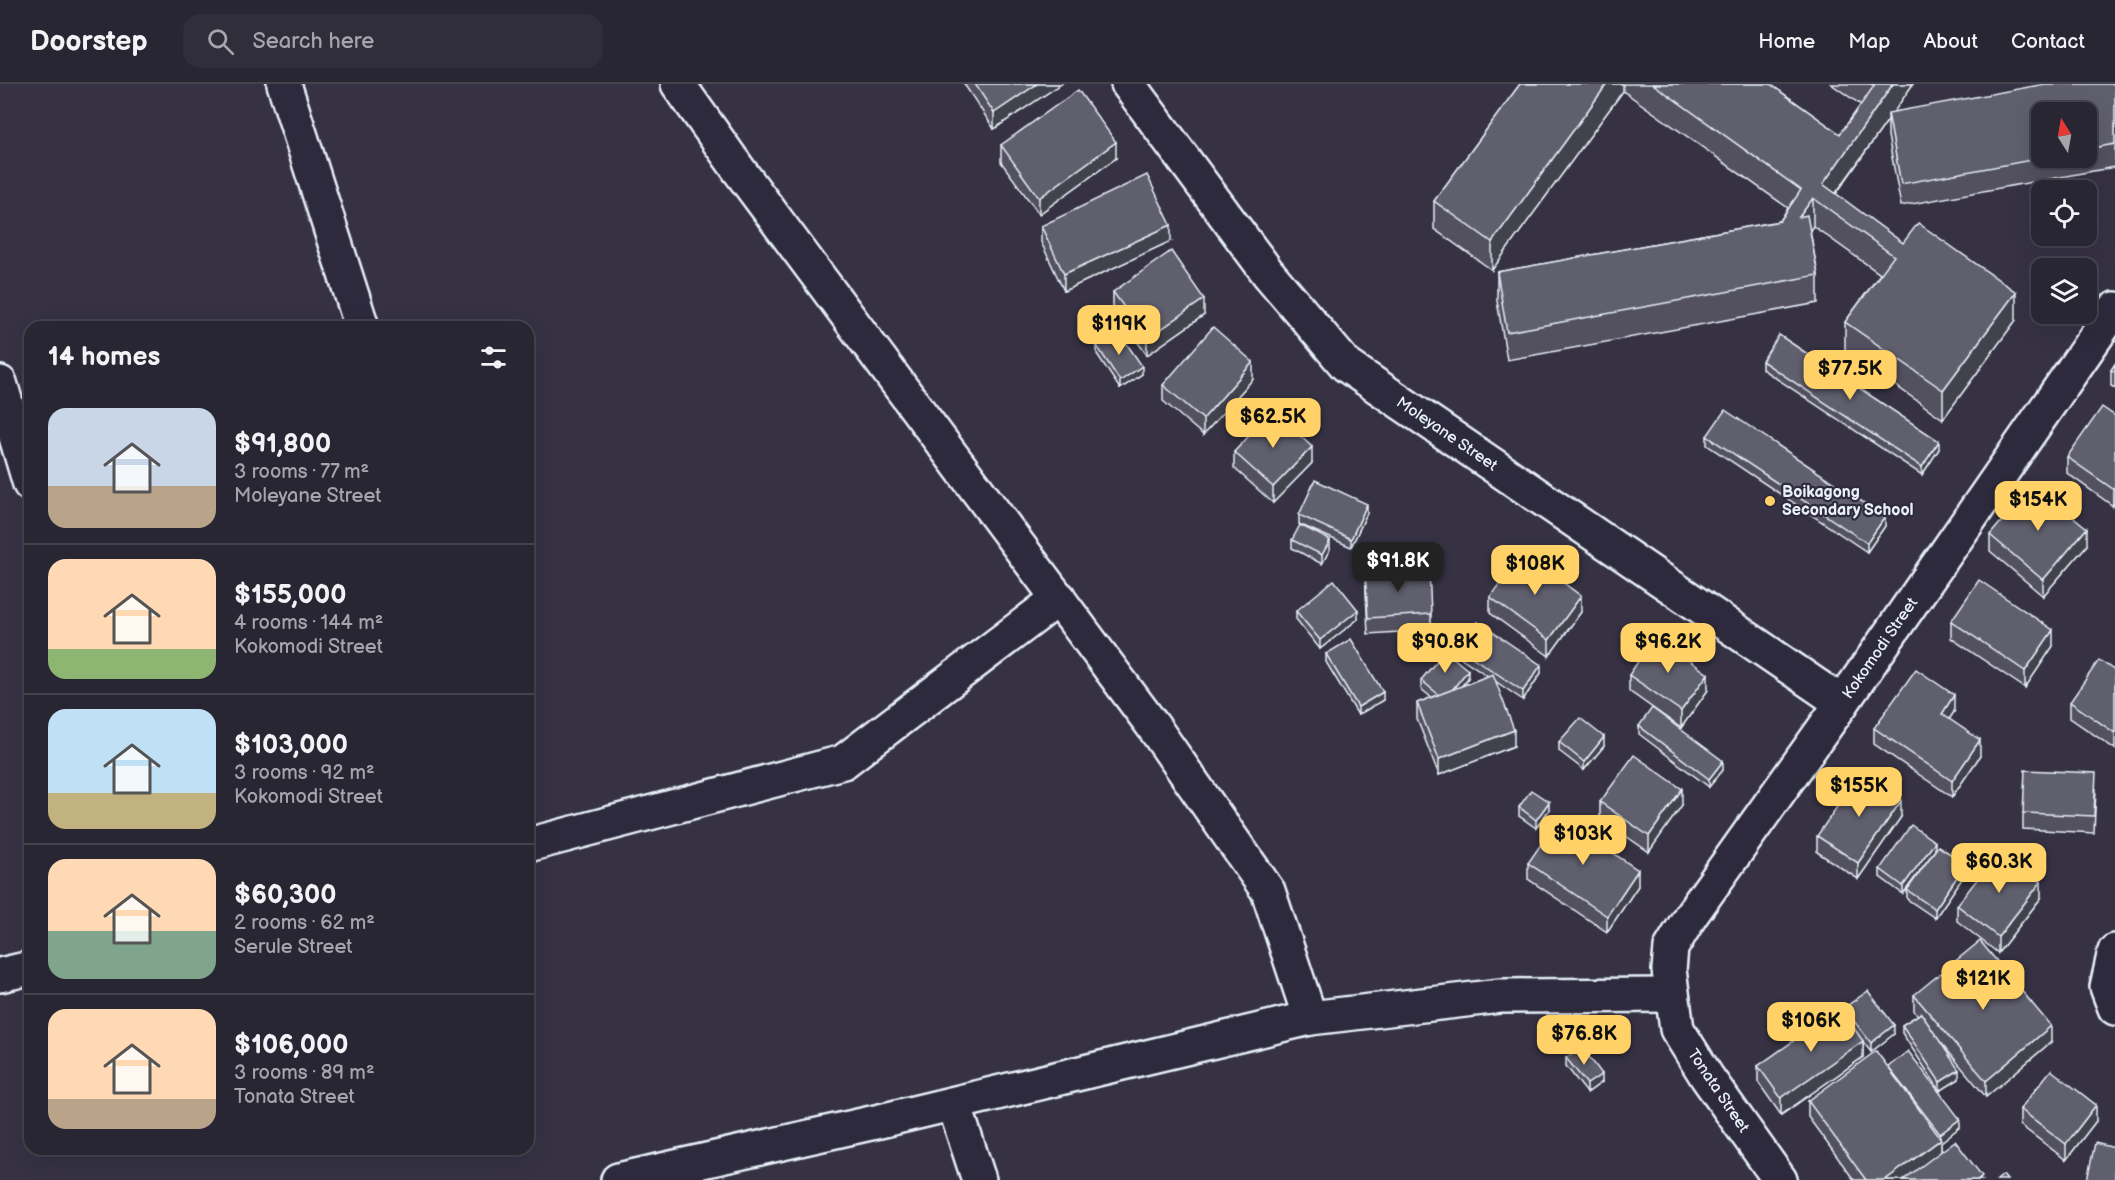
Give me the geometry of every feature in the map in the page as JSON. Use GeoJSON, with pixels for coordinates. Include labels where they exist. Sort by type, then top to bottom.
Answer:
{"type":"FeatureCollection","features":[{"type":"Feature","properties":{"kind":"street"},"geometry":{"type":"LineString","coordinates":[[284,84],[360,321]]}},
{"type":"Feature","properties":{"kind":"street"},"geometry":{"type":"LineString","coordinates":[[678,84],[753,189],[1153,726],[1269,891],[1310,1018]]}},
{"type":"Feature","properties":{"kind":"street","name":"Moleyane Street"},"geometry":{"type":"LineString","coordinates":[[1128,84],[1268,273],[1346,365],[1842,704]]}},
{"type":"Feature","properties":{"kind":"street","name":"Kokomodi Street"},"geometry":{"type":"LineString","coordinates":[[1671,995],[1669,970],[1671,948],[1691,915],[1842,704],[2115,309]]}},
{"type":"Feature","properties":{"kind":"street"},"geometry":{"type":"LineString","coordinates":[[0,383],[24,464]]}},
{"type":"Feature","properties":{"kind":"street"},"geometry":{"type":"LineString","coordinates":[[534,843],[843,762],[1059,598]]}},
{"type":"Feature","properties":{"kind":"street"},"geometry":{"type":"LineString","coordinates":[[2115,951],[2107,987],[2115,1008]]}},
{"type":"Feature","properties":{"kind":"street"},"geometry":{"type":"LineString","coordinates":[[0,975],[24,969]]}},
{"type":"Feature","properties":{"kind":"street"},"geometry":{"type":"LineString","coordinates":[[621,1180],[954,1104],[1310,1018],[1500,996],[1671,995]]}},
{"type":"Feature","properties":{"kind":"street","name":"Tonata Street"},"geometry":{"type":"LineString","coordinates":[[1671,995],[1677,1029],[1707,1077],[1780,1180]]}},
{"type":"Feature","properties":{"kind":"street"},"geometry":{"type":"LineString","coordinates":[[954,1104],[979,1180]]}},
{"type":"Feature","properties":{"kind":"building"},"geometry":{"type":"Polygon","coordinates":[[[975,84],[1037,84],[994,113],[975,84]]]}},
{"type":"Feature","properties":{"kind":"building"},"geometry":{"type":"Polygon","coordinates":[[[1520,84],[1607,84],[1492,242],[1434,201],[1520,84]]]}},
{"type":"Feature","properties":{"kind":"building"},"geometry":{"type":"Polygon","coordinates":[[[1653,84],[1770,84],[1840,134],[1874,86],[1871,84],[1893,84],[1823,184],[1903,243],[1918,223],[2016,292],[1943,390],[1845,322],[1894,256],[1813,198],[1799,217],[1807,215],[1818,275],[1507,332],[1497,272],[1780,221],[1801,190],[1653,84]]]}},
{"type":"Feature","properties":{"kind":"building"},"geometry":{"type":"Polygon","coordinates":[[[2045,84],[2115,84],[2115,144],[2097,147],[2097,102],[2031,102],[2031,160],[1901,184],[1888,113],[2045,84]]]}},
{"type":"Feature","properties":{"kind":"building"},"geometry":{"type":"Polygon","coordinates":[[[1078,90],[1116,142],[1039,198],[1001,145],[1078,90]]]}},
{"type":"Feature","properties":{"kind":"building"},"geometry":{"type":"Polygon","coordinates":[[[1147,175],[1171,225],[1064,274],[1041,226],[1147,175]]]}},
{"type":"Feature","properties":{"kind":"building"},"geometry":{"type":"Polygon","coordinates":[[[1171,251],[1204,299],[1147,339],[1113,292],[1171,251]]]}},
{"type":"Feature","properties":{"kind":"building"},"geometry":{"type":"Polygon","coordinates":[[[1213,327],[1253,362],[1203,419],[1163,385],[1213,327]]]}},
{"type":"Feature","properties":{"kind":"building"},"geometry":{"type":"Polygon","coordinates":[[[1118,331],[1142,366],[1120,381],[1097,346],[1118,331]]]}},
{"type":"Feature","properties":{"kind":"building"},"geometry":{"type":"Polygon","coordinates":[[[1779,335],[1939,441],[1922,467],[1762,361],[1779,335]]]}},
{"type":"Feature","properties":{"kind":"building"},"geometry":{"type":"Polygon","coordinates":[[[2102,407],[2115,416],[2115,487],[2113,489],[2067,457],[2102,407]]]}},
{"type":"Feature","properties":{"kind":"building"},"geometry":{"type":"Polygon","coordinates":[[[1273,410],[1312,447],[1273,487],[1234,452],[1273,410]]]}},
{"type":"Feature","properties":{"kind":"building"},"geometry":{"type":"Polygon","coordinates":[[[1725,410],[1885,517],[1867,543],[1707,436],[1725,410]]]}},
{"type":"Feature","properties":{"kind":"building"},"geometry":{"type":"Polygon","coordinates":[[[1315,480],[1367,504],[1351,539],[1299,515],[1315,480]]]}},
{"type":"Feature","properties":{"kind":"building"},"geometry":{"type":"Polygon","coordinates":[[[2033,484],[2087,528],[2043,580],[1990,535],[2033,484]]]}},
{"type":"Feature","properties":{"kind":"building"},"geometry":{"type":"Polygon","coordinates":[[[1300,525],[1330,540],[1322,555],[1292,540],[1300,525]]]}},
{"type":"Feature","properties":{"kind":"building"},"geometry":{"type":"Polygon","coordinates":[[[1522,552],[1581,596],[1549,640],[1490,597],[1522,552]]]}},
{"type":"Feature","properties":{"kind":"building"},"geometry":{"type":"Polygon","coordinates":[[[1429,568],[1431,614],[1368,618],[1365,571],[1429,568]]]}},
{"type":"Feature","properties":{"kind":"building"},"geometry":{"type":"Polygon","coordinates":[[[1334,580],[1358,610],[1320,640],[1296,611],[1334,580]]]}},
{"type":"Feature","properties":{"kind":"building"},"geometry":{"type":"Polygon","coordinates":[[[1979,580],[2053,630],[2025,671],[1951,621],[1979,580]]]}},
{"type":"Feature","properties":{"kind":"building"},"geometry":{"type":"Polygon","coordinates":[[[1478,622],[1541,665],[1523,691],[1460,649],[1478,622]]]}},
{"type":"Feature","properties":{"kind":"building"},"geometry":{"type":"Polygon","coordinates":[[[1655,636],[1708,674],[1681,711],[1629,675],[1655,636]]]}},
{"type":"Feature","properties":{"kind":"building"},"geometry":{"type":"Polygon","coordinates":[[[1351,639],[1383,692],[1358,707],[1326,654],[1351,639]]]}},
{"type":"Feature","properties":{"kind":"building"},"geometry":{"type":"Polygon","coordinates":[[[1445,651],[1468,670],[1452,690],[1439,695],[1421,680],[1445,651]]]}},
{"type":"Feature","properties":{"kind":"building"},"geometry":{"type":"Polygon","coordinates":[[[2099,660],[2115,671],[2115,733],[2070,702],[2099,660]]]}},
{"type":"Feature","properties":{"kind":"building"},"geometry":{"type":"Polygon","coordinates":[[[1916,669],[1954,695],[1942,714],[1980,740],[1952,781],[1874,728],[1916,669]]]}},
{"type":"Feature","properties":{"kind":"building"},"geometry":{"type":"Polygon","coordinates":[[[1493,674],[1514,730],[1439,759],[1417,703],[1493,674]]]}},
{"type":"Feature","properties":{"kind":"building"},"geometry":{"type":"Polygon","coordinates":[[[1652,708],[1723,761],[1709,779],[1639,726],[1652,708]]]}},
{"type":"Feature","properties":{"kind":"building"},"geometry":{"type":"Polygon","coordinates":[[[1580,718],[1604,737],[1584,762],[1559,742],[1580,718]]]}},
{"type":"Feature","properties":{"kind":"building"},"geometry":{"type":"Polygon","coordinates":[[[1634,755],[1682,789],[1649,836],[1600,802],[1634,755]]]}},
{"type":"Feature","properties":{"kind":"building"},"geometry":{"type":"Polygon","coordinates":[[[2025,770],[2096,773],[2094,816],[2023,813],[2025,770]]]}},
{"type":"Feature","properties":{"kind":"building"},"geometry":{"type":"Polygon","coordinates":[[[1860,773],[1901,801],[1858,863],[1817,836],[1860,773]]]}},
{"type":"Feature","properties":{"kind":"building"},"geometry":{"type":"Polygon","coordinates":[[[1531,790],[1549,802],[1536,820],[1519,807],[1531,790]]]}},
{"type":"Feature","properties":{"kind":"building"},"geometry":{"type":"Polygon","coordinates":[[[1560,817],[1638,870],[1607,916],[1528,863],[1560,817]]]}},
{"type":"Feature","properties":{"kind":"building"},"geometry":{"type":"Polygon","coordinates":[[[1911,825],[1935,842],[1903,886],[1880,869],[1911,825]]]}},
{"type":"Feature","properties":{"kind":"building"},"geometry":{"type":"Polygon","coordinates":[[[1938,846],[1966,864],[1935,909],[1907,890],[1938,846]]]}},
{"type":"Feature","properties":{"kind":"building"},"geometry":{"type":"Polygon","coordinates":[[[2000,850],[2041,882],[1998,937],[1957,905],[2000,850]]]}},
{"type":"Feature","properties":{"kind":"building"},"geometry":{"type":"Polygon","coordinates":[[[1980,941],[2051,1026],[1986,1081],[1914,995],[1980,941]]]}},
{"type":"Feature","properties":{"kind":"building"},"geometry":{"type":"Polygon","coordinates":[[[1868,991],[1894,1025],[1871,1043],[1844,1008],[1868,991]]]}},
{"type":"Feature","properties":{"kind":"building"},"geometry":{"type":"Polygon","coordinates":[[[1840,1008],[1863,1041],[1781,1098],[1758,1066],[1840,1008]]]}},
{"type":"Feature","properties":{"kind":"building"},"geometry":{"type":"Polygon","coordinates":[[[1921,1013],[1959,1070],[1940,1082],[1902,1025],[1921,1013]]]}},
{"type":"Feature","properties":{"kind":"building"},"geometry":{"type":"Polygon","coordinates":[[[1582,1047],[1602,1074],[1587,1084],[1566,1058],[1582,1047]]]}},
{"type":"Feature","properties":{"kind":"building"},"geometry":{"type":"Polygon","coordinates":[[[1876,1051],[1941,1139],[1885,1180],[1866,1180],[1808,1101],[1876,1051]]]}},
{"type":"Feature","properties":{"kind":"building"},"geometry":{"type":"Polygon","coordinates":[[[1908,1051],[1960,1119],[1940,1134],[1888,1067],[1908,1051]]]}},
{"type":"Feature","properties":{"kind":"building"},"geometry":{"type":"Polygon","coordinates":[[[2051,1070],[2096,1105],[2066,1144],[2020,1109],[2051,1070]]]}},
{"type":"Feature","properties":{"kind":"building"},"geometry":{"type":"Polygon","coordinates":[[[1955,1141],[1982,1176],[1977,1180],[1903,1180],[1955,1141]]]}},
{"type":"Feature","properties":{"kind":"building"},"geometry":{"type":"Polygon","coordinates":[[[2095,1143],[2115,1148],[2115,1180],[2087,1180],[2095,1143]]]}},
{"type":"Feature","properties":{"kind":"building"},"geometry":{"type":"Polygon","coordinates":[[[2003,1175],[2007,1180],[1997,1180],[2003,1175]]]}},
{"type":"Feature","properties":{"kind":"place","name":"Boikagong Secondary School"},"geometry":{"type":"Point","coordinates":[1770,501]}}]}
